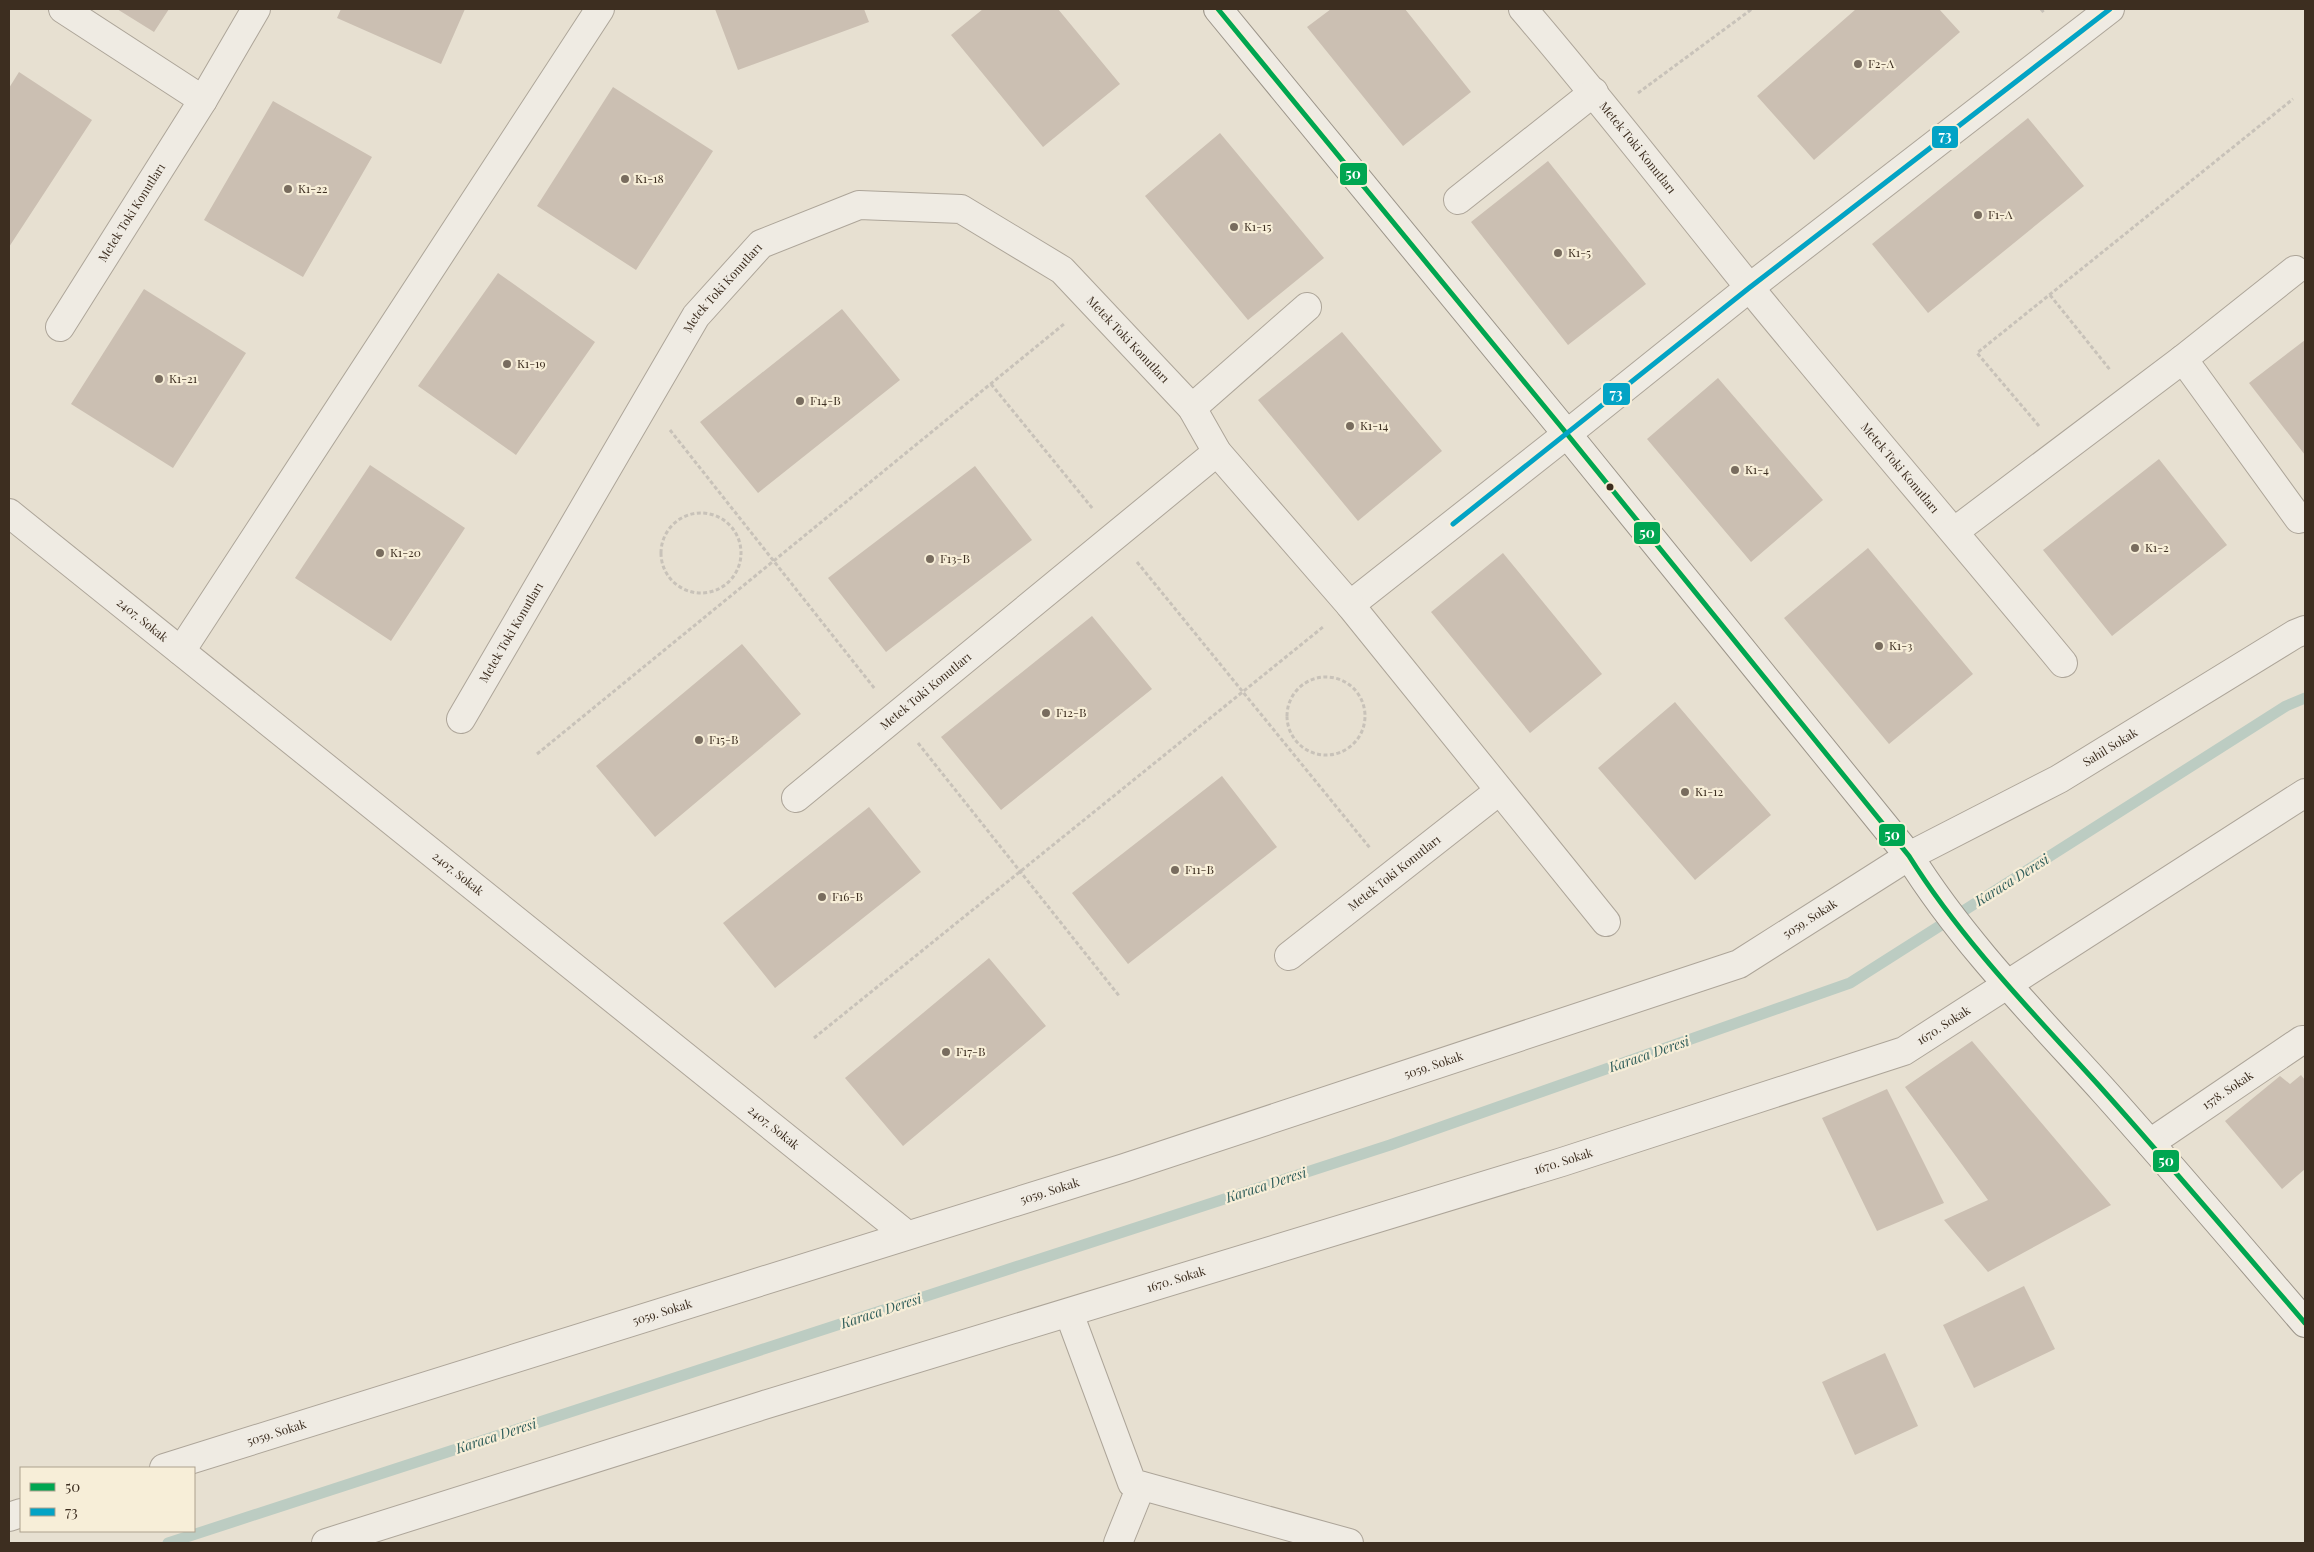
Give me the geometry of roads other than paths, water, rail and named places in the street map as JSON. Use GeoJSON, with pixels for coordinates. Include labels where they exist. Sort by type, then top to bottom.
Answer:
{"type":"FeatureCollection","features":[{"type":"Feature","properties":{"kind":"street"},"geometry":{"type":"LineString","coordinates":[[63,9],[203,100]]}},
{"type":"Feature","properties":{"kind":"street","name":"Metek Toki Konutları"},"geometry":{"type":"LineString","coordinates":[[60,327],[203,100],[256,9]]}},
{"type":"Feature","properties":{"kind":"street"},"geometry":{"type":"LineString","coordinates":[[181,651],[600,9]]}},
{"type":"Feature","properties":{"kind":"street"},"geometry":{"type":"LineString","coordinates":[[1218,9],[1910,856],[1925,881],[2006,984],[2150,1144],[2305,1323]]}},
{"type":"Feature","properties":{"kind":"street","name":"Metek Toki Konutları"},"geometry":{"type":"LineString","coordinates":[[1523,9],[1594,92],[1750,288],[1955,531],[2063,663]]}},
{"type":"Feature","properties":{"kind":"street"},"geometry":{"type":"LineString","coordinates":[[1350,605],[1750,288],[2110,9]]}},
{"type":"Feature","properties":{"kind":"street"},"geometry":{"type":"LineString","coordinates":[[1458,200],[1594,92]]}},
{"type":"Feature","properties":{"kind":"street","name":"Metek Toki Konutları"},"geometry":{"type":"LineString","coordinates":[[461,719],[696,316],[760,244],[860,205],[961,209],[1062,270],[1192,408],[1217,452],[1350,605],[1606,922]]}},
{"type":"Feature","properties":{"kind":"street"},"geometry":{"type":"LineString","coordinates":[[1955,531],[2183,359],[2295,270]]}},
{"type":"Feature","properties":{"kind":"street"},"geometry":{"type":"LineString","coordinates":[[1192,408],[1307,308]]}},
{"type":"Feature","properties":{"kind":"street"},"geometry":{"type":"LineString","coordinates":[[2183,359],[2299,519]]}},
{"type":"Feature","properties":{"kind":"street","name":"Metek Toki Konutları"},"geometry":{"type":"LineString","coordinates":[[796,798],[1217,452]]}},
{"type":"Feature","properties":{"kind":"street","name":"2407. Sokak"},"geometry":{"type":"LineString","coordinates":[[9,512],[907,1235]]}},
{"type":"Feature","properties":{"kind":"street","name":"Sahil Sokak"},"geometry":{"type":"LineString","coordinates":[[1910,856],[2059,779],[2287,639],[2305,630]]}},
{"type":"Feature","properties":{"kind":"street","name":"Metek Toki Konutları"},"geometry":{"type":"LineString","coordinates":[[1289,956],[1500,791]]}},
{"type":"Feature","properties":{"kind":"street","name":"1670. Sokak"},"geometry":{"type":"LineString","coordinates":[[331,1542],[764,1404],[1562,1162],[1904,1051],[2305,793]]}},
{"type":"Feature","properties":{"kind":"street","name":"5059. Sokak"},"geometry":{"type":"LineString","coordinates":[[167,1467],[1124,1168],[1739,964],[1910,856]]}},
{"type":"Feature","properties":{"kind":"street","name":"1578. Sokak"},"geometry":{"type":"LineString","coordinates":[[2150,1144],[2302,1040],[2305,1040]]}},
{"type":"Feature","properties":{"kind":"street"},"geometry":{"type":"LineString","coordinates":[[1069,1312],[1132,1483],[1349,1543]]}},
{"type":"Feature","properties":{"kind":"street"},"geometry":{"type":"LineString","coordinates":[[1118,1543],[1141,1486]]}},
{"type":"Feature","properties":{"kind":"waterway","name":"Karaca Deresi"},"geometry":{"type":"LineString","coordinates":[[168,1543],[1390,1145],[1850,983],[2286,706],[2305,698]]}},
{"type":"Feature","properties":{"kind":"place","name":"F2-A"},"geometry":{"type":"Point","coordinates":[1858,64]}},
{"type":"Feature","properties":{"kind":"place","name":"K1-18"},"geometry":{"type":"Point","coordinates":[625,179]}},
{"type":"Feature","properties":{"kind":"place","name":"K1-22"},"geometry":{"type":"Point","coordinates":[288,189]}},
{"type":"Feature","properties":{"kind":"place","name":"F1-A"},"geometry":{"type":"Point","coordinates":[1978,215]}},
{"type":"Feature","properties":{"kind":"place","name":"K1-15"},"geometry":{"type":"Point","coordinates":[1234,227]}},
{"type":"Feature","properties":{"kind":"place","name":"K1-5"},"geometry":{"type":"Point","coordinates":[1558,253]}},
{"type":"Feature","properties":{"kind":"place","name":"K1-19"},"geometry":{"type":"Point","coordinates":[507,364]}},
{"type":"Feature","properties":{"kind":"place","name":"K1-21"},"geometry":{"type":"Point","coordinates":[159,379]}},
{"type":"Feature","properties":{"kind":"place","name":"F14-B"},"geometry":{"type":"Point","coordinates":[800,401]}},
{"type":"Feature","properties":{"kind":"place","name":"K1-14"},"geometry":{"type":"Point","coordinates":[1350,426]}},
{"type":"Feature","properties":{"kind":"place","name":"K1-4"},"geometry":{"type":"Point","coordinates":[1735,470]}},
{"type":"Feature","properties":{"kind":"place","name":"K1-2"},"geometry":{"type":"Point","coordinates":[2135,548]}},
{"type":"Feature","properties":{"kind":"place","name":"K1-20"},"geometry":{"type":"Point","coordinates":[380,553]}},
{"type":"Feature","properties":{"kind":"place","name":"F13-B"},"geometry":{"type":"Point","coordinates":[930,559]}},
{"type":"Feature","properties":{"kind":"place","name":"K1-3"},"geometry":{"type":"Point","coordinates":[1879,646]}},
{"type":"Feature","properties":{"kind":"place","name":"F12-B"},"geometry":{"type":"Point","coordinates":[1046,713]}},
{"type":"Feature","properties":{"kind":"place","name":"F15-B"},"geometry":{"type":"Point","coordinates":[699,740]}},
{"type":"Feature","properties":{"kind":"place","name":"K1-12"},"geometry":{"type":"Point","coordinates":[1685,792]}},
{"type":"Feature","properties":{"kind":"place","name":"F11-B"},"geometry":{"type":"Point","coordinates":[1175,870]}},
{"type":"Feature","properties":{"kind":"place","name":"F16-B"},"geometry":{"type":"Point","coordinates":[822,897]}},
{"type":"Feature","properties":{"kind":"place","name":"F17-B"},"geometry":{"type":"Point","coordinates":[946,1052]}}]}
